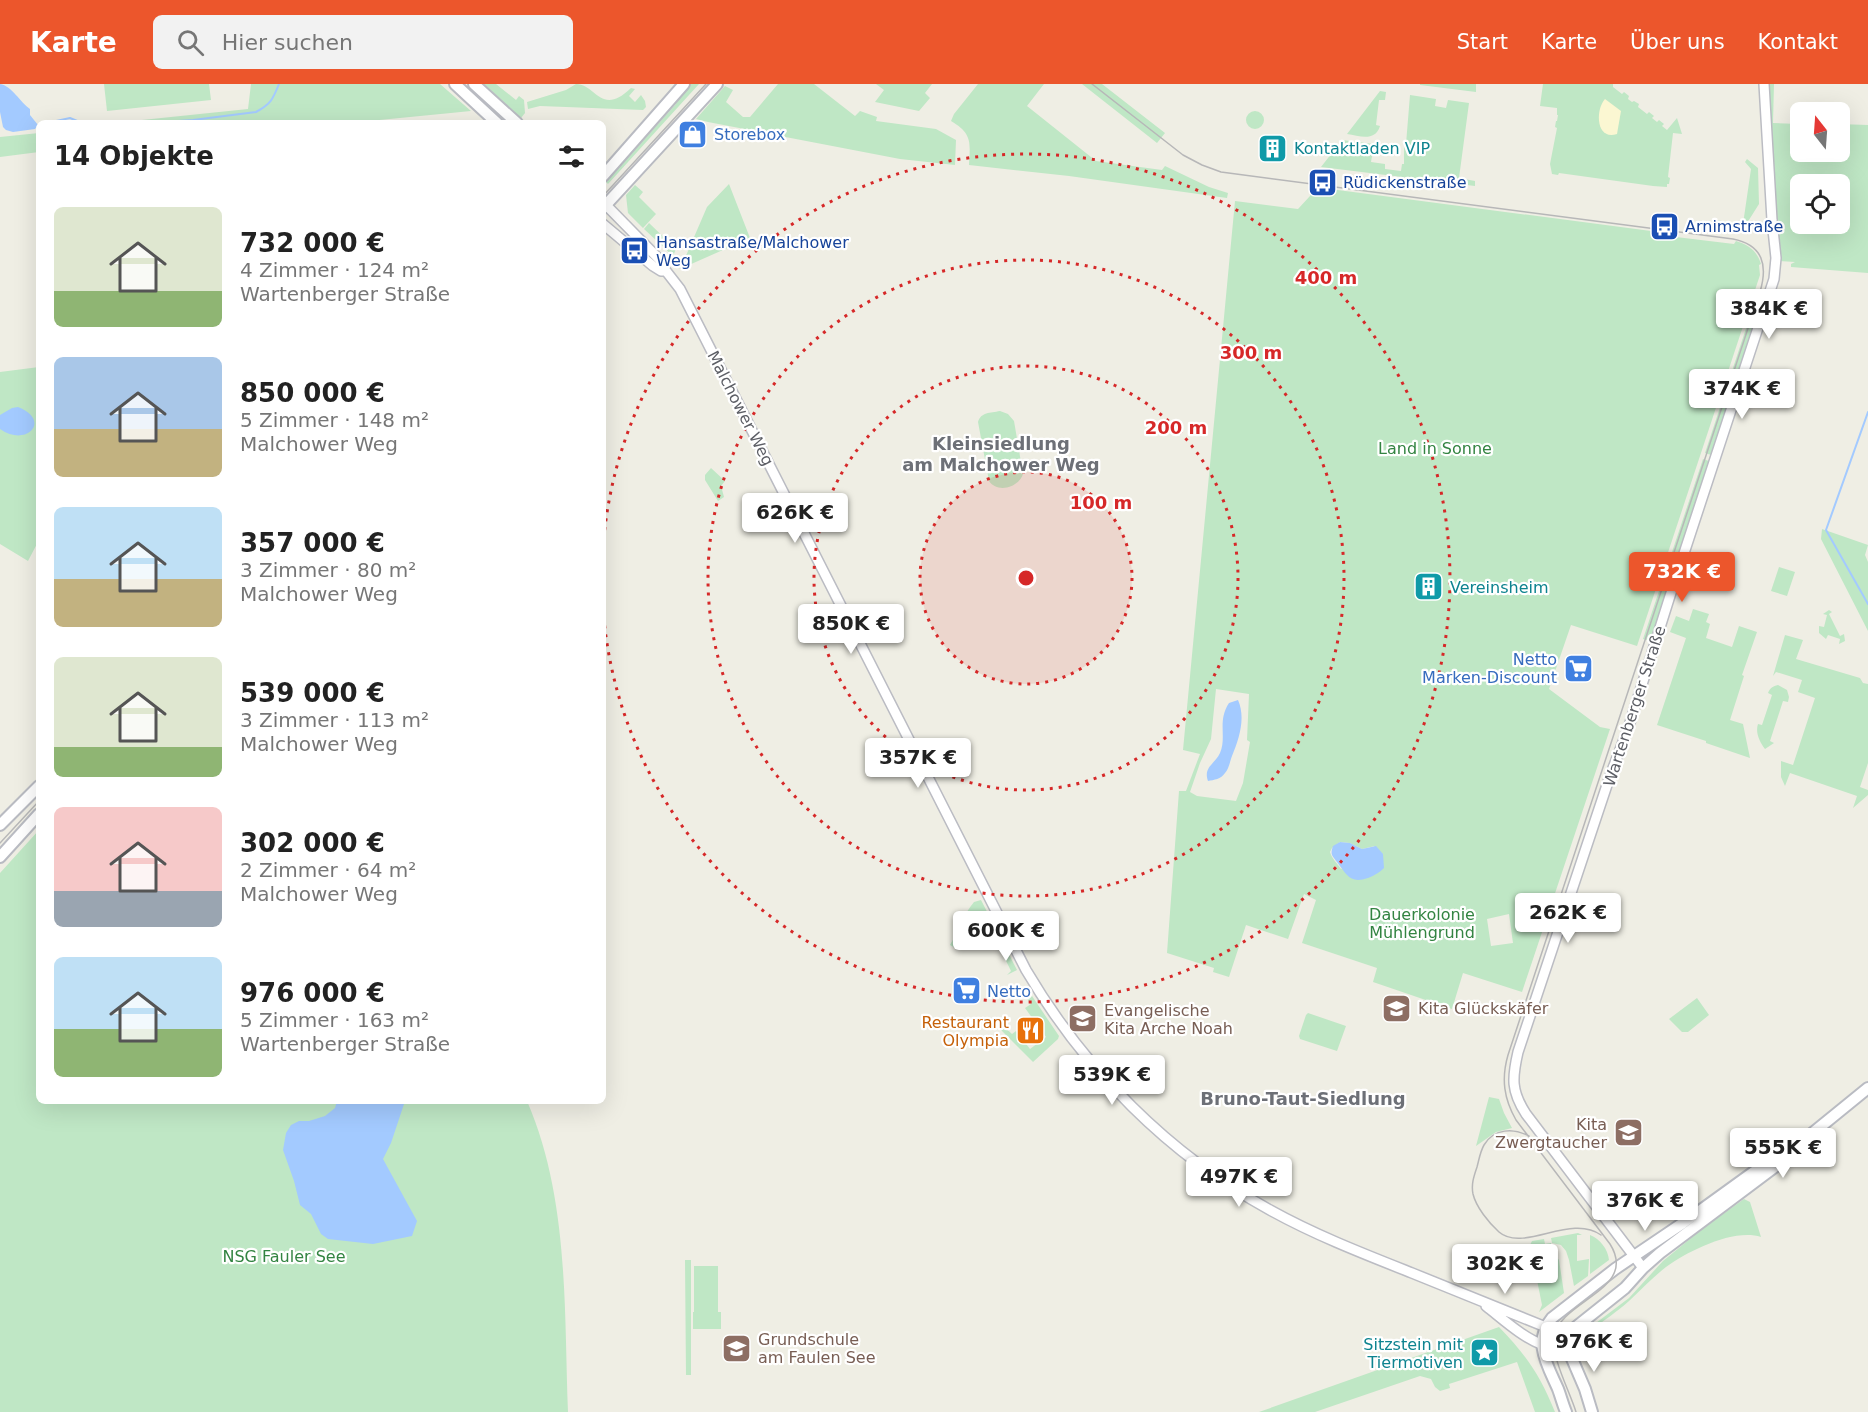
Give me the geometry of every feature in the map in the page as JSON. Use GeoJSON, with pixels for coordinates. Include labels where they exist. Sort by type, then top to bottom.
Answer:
{"type":"FeatureCollection","features":[{"type":"Feature","properties":{"kind":"main road"},"geometry":{"type":"LineString","coordinates":[[455,84],[494,120]]}},
{"type":"Feature","properties":{"kind":"main road"},"geometry":{"type":"LineString","coordinates":[[474,84],[514,120]]}},
{"type":"Feature","properties":{"kind":"main road"},"geometry":{"type":"LineString","coordinates":[[606,173],[684,84]]}},
{"type":"Feature","properties":{"kind":"main road"},"geometry":{"type":"LineString","coordinates":[[606,203],[717,84]]}},
{"type":"Feature","properties":{"kind":"main road"},"geometry":{"type":"LineString","coordinates":[[0,825],[36,789]]}},
{"type":"Feature","properties":{"kind":"main road"},"geometry":{"type":"LineString","coordinates":[[0,857],[36,817]]}},
{"type":"Feature","properties":{"kind":"main road"},"geometry":{"type":"LineString","coordinates":[[1592,1412],[1568,1342],[1575,1326],[1625,1288],[1643,1268],[1689,1231],[1776,1166],[1793,1149],[1868,1088]]}},
{"type":"Feature","properties":{"kind":"main road"},"geometry":{"type":"LineString","coordinates":[[1566,1412],[1547,1368],[1543,1345],[1546,1327],[1556,1313],[1773,1158],[1793,1149]]}},
{"type":"Feature","properties":{"kind":"street","name":"Wartenberger Straße"},"geometry":{"type":"LineString","coordinates":[[1643,1268],[1526,1114],[1516,1096],[1514,1074],[1518,1052],[1610,776],[1628,729],[1774,279],[1776,258],[1764,84]]}},
{"type":"Feature","properties":{"kind":"street","name":"Malchower Weg"},"geometry":{"type":"LineString","coordinates":[[606,207],[661,261],[683,293],[1026,970],[1080,1050],[1113,1088],[1150,1124],[1197,1163],[1244,1195],[1317,1234],[1546,1327],[1568,1342]]}},
{"type":"Feature","properties":{"kind":"street","name":"Malchower Weg"},"geometry":{"type":"LineString","coordinates":[[606,227],[653,266],[666,271]]}},
{"type":"Feature","properties":{"kind":"street","name":"Malchower Weg"},"geometry":{"type":"LineString","coordinates":[[1476,1298],[1516,1330],[1543,1345],[1554,1347],[1568,1342]]}},
{"type":"Feature","properties":{"kind":"green space"},"geometry":{"type":"Polygon","coordinates":[[[104,84],[209,84],[211,100],[107,111],[104,84]]]}},
{"type":"Feature","properties":{"kind":"green space"},"geometry":{"type":"Polygon","coordinates":[[[251,84],[440,84],[471,111],[380,120],[142,120],[248,109],[251,84]]]}},
{"type":"Feature","properties":{"kind":"green space"},"geometry":{"type":"Polygon","coordinates":[[[484,84],[496,84],[516,100],[519,96],[524,100],[525,113],[521,118],[484,84]]]}},
{"type":"Feature","properties":{"kind":"green space"},"geometry":{"type":"Polygon","coordinates":[[[576,84],[583,85],[600,97],[613,100],[631,88],[635,89],[629,96],[635,102],[641,95],[646,107],[643,110],[540,106],[528,109],[527,102],[566,90],[576,84]]]}},
{"type":"Feature","properties":{"kind":"green space"},"geometry":{"type":"Polygon","coordinates":[[[689,84],[699,84],[608,184],[606,182],[675,105],[689,84]]]}},
{"type":"Feature","properties":{"kind":"green space"},"geometry":{"type":"Polygon","coordinates":[[[778,84],[814,84],[855,116],[860,111],[877,117],[876,121],[936,129],[956,140],[955,165],[900,159],[696,119],[725,86],[733,90],[726,102],[743,117],[750,117],[778,84]]]}},
{"type":"Feature","properties":{"kind":"green space"},"geometry":{"type":"Polygon","coordinates":[[[876,84],[932,84],[925,93],[930,98],[919,111],[875,102],[884,90],[876,84]]]}},
{"type":"Feature","properties":{"kind":"green space"},"geometry":{"type":"Polygon","coordinates":[[[978,84],[1044,84],[1027,106],[1096,161],[1162,170],[1165,166],[1209,187],[1228,193],[1227,198],[969,165],[970,151],[967,135],[951,121],[978,84]]]}},
{"type":"Feature","properties":{"kind":"green space"},"geometry":{"type":"Polygon","coordinates":[[[1082,84],[1102,84],[1165,133],[1157,143],[1082,84]]]}},
{"type":"Feature","properties":{"kind":"green space"},"geometry":{"type":"Polygon","coordinates":[[[1476,84],[1476,92],[1420,85],[1476,84]]]}},
{"type":"Feature","properties":{"kind":"green space"},"geometry":{"type":"Polygon","coordinates":[[[1543,84],[1613,84],[1613,87],[1622,94],[1624,92],[1629,96],[1628,99],[1639,104],[1638,107],[1654,116],[1652,118],[1657,122],[1659,120],[1664,124],[1662,126],[1667,130],[1677,118],[1682,134],[1673,133],[1668,177],[1670,178],[1667,187],[1552,174],[1550,164],[1558,115],[1557,108],[1540,106],[1543,84]]]}},
{"type":"Feature","properties":{"kind":"green space"},"geometry":{"type":"Polygon","coordinates":[[[1768,84],[1774,84],[1773,123],[1790,124],[1790,162],[1850,162],[1850,124],[1868,125],[1868,273],[1791,267],[1791,264],[1795,262],[1779,261],[1768,84]]]}},
{"type":"Feature","properties":{"kind":"green space"},"geometry":{"type":"Polygon","coordinates":[[[1380,91],[1386,92],[1385,100],[1379,100],[1376,125],[1380,126],[1378,131],[1366,137],[1347,134],[1380,91]]]}},
{"type":"Feature","properties":{"kind":"green space"},"geometry":{"type":"Polygon","coordinates":[[[1410,95],[1436,99],[1435,106],[1446,108],[1448,100],[1469,103],[1459,178],[1475,181],[1475,186],[1321,167],[1342,140],[1374,144],[1371,162],[1385,164],[1385,169],[1401,171],[1402,164],[1404,164],[1410,95]]]}},
{"type":"Feature","properties":{"kind":"green space"},"geometry":{"type":"Polygon","coordinates":[[[1255,111],[1261,114],[1264,120],[1261,126],[1255,129],[1249,126],[1246,120],[1249,114],[1255,111]]]}},
{"type":"Feature","properties":{"kind":"green space"},"geometry":{"type":"Polygon","coordinates":[[[36,133],[36,152],[0,157],[0,137],[36,133]]]}},
{"type":"Feature","properties":{"kind":"green space"},"geometry":{"type":"Polygon","coordinates":[[[1747,159],[1758,168],[1759,204],[1742,231],[1734,230],[1731,224],[1715,220],[1743,224],[1751,169],[1745,162],[1747,159]]]}},
{"type":"Feature","properties":{"kind":"green space"},"geometry":{"type":"Polygon","coordinates":[[[729,184],[750,238],[680,269],[678,265],[685,258],[707,207],[729,184]]]}},
{"type":"Feature","properties":{"kind":"green space"},"geometry":{"type":"Polygon","coordinates":[[[635,185],[643,192],[639,197],[656,214],[643,228],[628,213],[626,195],[635,185]]]}},
{"type":"Feature","properties":{"kind":"green space","name":"Land in Sonne"},"geometry":{"type":"Polygon","coordinates":[[[1315,187],[1651,231],[1651,234],[1734,244],[1736,241],[1752,249],[1761,264],[1759,265],[1760,275],[1637,646],[1571,625],[1549,689],[1600,727],[1610,729],[1522,992],[1463,973],[1452,1009],[1373,982],[1377,968],[1302,943],[1316,900],[1304,894],[1288,939],[1246,925],[1229,977],[1213,972],[1214,968],[1167,953],[1179,791],[1186,791],[1200,754],[1183,750],[1235,201],[1298,209],[1315,187]],[[1216,689],[1211,739],[1190,792],[1197,796],[1236,801],[1243,783],[1250,742],[1247,740],[1249,694],[1216,689]],[[1340,842],[1330,852],[1333,859],[1341,869],[1375,846],[1362,849],[1350,843],[1340,842]],[[1509,914],[1487,919],[1491,946],[1513,943],[1509,914]]]}},
{"type":"Feature","properties":{"kind":"green space"},"geometry":{"type":"Polygon","coordinates":[[[649,223],[676,249],[673,256],[644,229],[649,223]]]}},
{"type":"Feature","properties":{"kind":"green space"},"geometry":{"type":"Polygon","coordinates":[[[1757,295],[1764,297],[1711,455],[1705,453],[1757,295]]]}},
{"type":"Feature","properties":{"kind":"green space"},"geometry":{"type":"Polygon","coordinates":[[[36,367],[36,546],[28,561],[0,544],[0,372],[36,367]]]}},
{"type":"Feature","properties":{"kind":"green space"},"geometry":{"type":"Polygon","coordinates":[[[1000,411],[1008,414],[1014,421],[1023,474],[1021,479],[1013,485],[1003,488],[989,481],[978,422],[984,415],[1000,411]]]}},
{"type":"Feature","properties":{"kind":"green space"},"geometry":{"type":"Polygon","coordinates":[[[1703,459],[1709,461],[1710,464],[1651,641],[1643,639],[1703,459]]]}},
{"type":"Feature","properties":{"kind":"green space"},"geometry":{"type":"Polygon","coordinates":[[[711,468],[725,481],[721,486],[724,497],[718,501],[705,480],[705,475],[711,468]]]}},
{"type":"Feature","properties":{"kind":"green space"},"geometry":{"type":"Polygon","coordinates":[[[1822,529],[1868,545],[1865,555],[1868,562],[1868,631],[1821,539],[1822,529]]]}},
{"type":"Feature","properties":{"kind":"green space"},"geometry":{"type":"Polygon","coordinates":[[[1779,567],[1795,572],[1787,596],[1771,591],[1779,567]]]}},
{"type":"Feature","properties":{"kind":"green space"},"geometry":{"type":"Polygon","coordinates":[[[1693,609],[1709,614],[1706,622],[1710,624],[1706,638],[1732,647],[1739,626],[1757,632],[1730,720],[1743,724],[1750,758],[1657,725],[1686,638],[1670,632],[1676,616],[1689,621],[1693,609]]]}},
{"type":"Feature","properties":{"kind":"green space"},"geometry":{"type":"Polygon","coordinates":[[[1829,610],[1832,612],[1829,614],[1840,636],[1844,634],[1845,641],[1839,644],[1840,639],[1828,635],[1826,639],[1819,633],[1819,626],[1824,627],[1827,615],[1823,614],[1829,610]]]}},
{"type":"Feature","properties":{"kind":"green space"},"geometry":{"type":"Polygon","coordinates":[[[1785,635],[1803,640],[1796,659],[1860,678],[1863,683],[1868,684],[1868,763],[1860,787],[1868,790],[1868,795],[1853,808],[1857,796],[1790,773],[1785,786],[1781,777],[1781,761],[1793,765],[1815,698],[1798,692],[1802,680],[1776,672],[1773,676],[1785,635]]]}},
{"type":"Feature","properties":{"kind":"green space"},"geometry":{"type":"Polygon","coordinates":[[[1778,685],[1787,690],[1788,702],[1783,701],[1770,741],[1774,743],[1765,749],[1757,727],[1758,724],[1762,725],[1772,695],[1768,693],[1769,691],[1778,685]]]}},
{"type":"Feature","properties":{"kind":"green space","name":"NSG Fauler See"},"geometry":{"type":"Polygon","coordinates":[[[36,833],[36,1104],[528,1104],[541,1138],[551,1176],[557,1215],[562,1254],[568,1412],[0,1412],[0,873],[36,833]]]}},
{"type":"Feature","properties":{"kind":"green space"},"geometry":{"type":"Polygon","coordinates":[[[981,900],[1017,970],[1007,975],[1011,971],[987,922],[982,924],[980,918],[974,920],[976,925],[970,923],[955,948],[950,945],[970,907],[974,902],[981,900]]]}},
{"type":"Feature","properties":{"kind":"green space"},"geometry":{"type":"Polygon","coordinates":[[[1032,996],[1059,1036],[1033,1062],[994,1023],[997,1020],[1012,1034],[1016,1031],[1030,1049],[1046,1037],[1025,1008],[1031,1004],[1028,1000],[1032,996]]]}},
{"type":"Feature","properties":{"kind":"green space"},"geometry":{"type":"Polygon","coordinates":[[[1697,998],[1709,1015],[1688,1032],[1682,1032],[1669,1019],[1697,998]]]}},
{"type":"Feature","properties":{"kind":"green space"},"geometry":{"type":"Polygon","coordinates":[[[1308,1013],[1346,1026],[1337,1051],[1300,1039],[1299,1036],[1308,1013]]]}},
{"type":"Feature","properties":{"kind":"green space"},"geometry":{"type":"Polygon","coordinates":[[[1489,1097],[1499,1099],[1512,1128],[1496,1132],[1476,1146],[1489,1097]]]}},
{"type":"Feature","properties":{"kind":"green space"},"geometry":{"type":"Polygon","coordinates":[[[1744,1199],[1750,1202],[1761,1237],[1750,1235],[1725,1238],[1686,1254],[1666,1267],[1592,1330],[1588,1335],[1585,1356],[1581,1345],[1584,1332],[1629,1298],[1663,1261],[1744,1199]]]}},
{"type":"Feature","properties":{"kind":"green space"},"geometry":{"type":"Polygon","coordinates":[[[1578,1233],[1582,1235],[1577,1235],[1577,1261],[1589,1259],[1588,1276],[1574,1286],[1566,1251],[1561,1245],[1552,1243],[1551,1238],[1578,1233]]]}},
{"type":"Feature","properties":{"kind":"green space"},"geometry":{"type":"Polygon","coordinates":[[[1590,1235],[1603,1245],[1609,1260],[1590,1274],[1590,1235]]]}},
{"type":"Feature","properties":{"kind":"green space"},"geometry":{"type":"Polygon","coordinates":[[[1544,1239],[1545,1244],[1551,1243],[1552,1256],[1556,1256],[1559,1260],[1564,1293],[1539,1312],[1542,1305],[1530,1245],[1532,1241],[1544,1239]]]}},
{"type":"Feature","properties":{"kind":"green space"},"geometry":{"type":"Polygon","coordinates":[[[685,1260],[691,1260],[691,1375],[686,1375],[685,1260]]]}},
{"type":"Feature","properties":{"kind":"green space"},"geometry":{"type":"Polygon","coordinates":[[[694,1266],[718,1266],[718,1312],[721,1312],[721,1329],[693,1329],[694,1266]]]}},
{"type":"Feature","properties":{"kind":"green space"},"geometry":{"type":"Polygon","coordinates":[[[1499,1327],[1532,1366],[1555,1412],[1535,1412],[1517,1362],[1449,1384],[1450,1388],[1440,1391],[1431,1379],[1420,1376],[1315,1412],[1259,1412],[1499,1327]]]}},
{"type":"Feature","properties":{"kind":"sand"},"geometry":{"type":"Polygon","coordinates":[[[1605,99],[1621,111],[1617,134],[1610,135],[1601,129],[1599,117],[1605,99]]]}},
{"type":"Feature","properties":{"kind":"water"},"geometry":{"type":"Polygon","coordinates":[[[0,84],[8,88],[30,109],[30,115],[36,122],[36,128],[13,132],[6,130],[3,127],[0,112],[0,84]]]}},
{"type":"Feature","properties":{"kind":"water"},"geometry":{"type":"Polygon","coordinates":[[[18,407],[28,412],[33,419],[32,430],[27,434],[10,434],[0,429],[0,415],[18,407]]]}},
{"type":"Feature","properties":{"kind":"water"},"geometry":{"type":"Polygon","coordinates":[[[1238,700],[1241,728],[1237,743],[1222,777],[1208,781],[1208,769],[1218,757],[1222,747],[1225,710],[1229,703],[1238,700]]]}},
{"type":"Feature","properties":{"kind":"water"},"geometry":{"type":"Polygon","coordinates":[[[1340,842],[1350,843],[1362,849],[1376,846],[1383,854],[1384,868],[1368,878],[1353,879],[1332,855],[1333,846],[1340,842]]]}},
{"type":"Feature","properties":{"kind":"water"},"geometry":{"type":"Polygon","coordinates":[[[336,1104],[404,1104],[383,1159],[417,1221],[412,1236],[373,1244],[328,1239],[321,1234],[311,1214],[300,1205],[283,1150],[286,1133],[291,1125],[299,1121],[309,1121],[325,1116],[335,1108],[336,1104]]]}},
{"type":"Feature","properties":{"kind":"waterway"},"geometry":{"type":"LineString","coordinates":[[193,120],[256,112],[271,101],[279,84]]}},
{"type":"Feature","properties":{"kind":"waterway"},"geometry":{"type":"LineString","coordinates":[[61,120],[70,118],[75,120]]}},
{"type":"Feature","properties":{"kind":"waterway"},"geometry":{"type":"LineString","coordinates":[[1868,412],[1826,530],[1868,604]]}},
{"type":"Feature","properties":{"kind":"tram line"},"geometry":{"type":"LineString","coordinates":[[606,193],[706,84]]}},
{"type":"Feature","properties":{"kind":"tram line"},"geometry":{"type":"LineString","coordinates":[[1092,84],[1183,155],[1221,172],[1733,239],[1751,246],[1761,258],[1763,273],[1760,292],[1506,1064],[1505,1089],[1516,1120],[1610,1244],[1616,1260],[1614,1273],[1607,1284],[1569,1313],[1559,1324],[1554,1337],[1555,1354],[1576,1412]]}},
{"type":"Feature","properties":{"kind":"tram line"},"geometry":{"type":"LineString","coordinates":[[0,843],[36,804]]}},
{"type":"Feature","properties":{"kind":"tram line"},"geometry":{"type":"LineString","coordinates":[[1529,1136],[1505,1131],[1493,1135],[1484,1145],[1472,1187],[1483,1214],[1499,1232],[1509,1237],[1521,1238],[1576,1228],[1589,1229],[1601,1235]]}},
{"type":"Feature","properties":{"kind":"place","name":"Storebox"},"geometry":{"type":"Point","coordinates":[693,134]}},
{"type":"Feature","properties":{"kind":"place","name":"Kontaktladen VIP"},"geometry":{"type":"Point","coordinates":[1273,148]}},
{"type":"Feature","properties":{"kind":"place","name":"Rüdickenstraße"},"geometry":{"type":"Point","coordinates":[1322,182]}},
{"type":"Feature","properties":{"kind":"place","name":"Arnimstraße"},"geometry":{"type":"Point","coordinates":[1664,226]}},
{"type":"Feature","properties":{"kind":"place","name":"Hansastraße/Malchower Weg"},"geometry":{"type":"Point","coordinates":[635,251]}},
{"type":"Feature","properties":{"kind":"place","name":"Vereinsheim"},"geometry":{"type":"Point","coordinates":[1429,587]}},
{"type":"Feature","properties":{"kind":"place","name":"Netto Marken-Discount"},"geometry":{"type":"Point","coordinates":[1578,668]}},
{"type":"Feature","properties":{"kind":"place","name":"Netto"},"geometry":{"type":"Point","coordinates":[966,991]}},
{"type":"Feature","properties":{"kind":"place","name":"Kita Glückskäfer"},"geometry":{"type":"Point","coordinates":[1397,1008]}},
{"type":"Feature","properties":{"kind":"place","name":"Evangelische Kita Arche Noah"},"geometry":{"type":"Point","coordinates":[1083,1019]}},
{"type":"Feature","properties":{"kind":"place","name":"Restaurant Olympia"},"geometry":{"type":"Point","coordinates":[1030,1031]}},
{"type":"Feature","properties":{"kind":"place","name":"Kita Zwergtaucher"},"geometry":{"type":"Point","coordinates":[1628,1133]}},
{"type":"Feature","properties":{"kind":"place","name":"Grundschule am Faulen See"},"geometry":{"type":"Point","coordinates":[737,1348]}},
{"type":"Feature","properties":{"kind":"place","name":"Sitzstein mit Tiermotiven"},"geometry":{"type":"Point","coordinates":[1484,1353]}},
{"type":"Feature","properties":{"kind":"district","name":"Kleinsiedlung am Malchower Weg"},"geometry":{"type":"Point","coordinates":[1001,454]}},
{"type":"Feature","properties":{"kind":"district","name":"Bruno-Taut-Siedlung"},"geometry":{"type":"Point","coordinates":[1303,1099]}},
{"type":"Feature","properties":{"kind":"park label","name":"Dauerkolonie Mühlengrund"},"geometry":{"type":"Point","coordinates":[1422,923]}}]}
